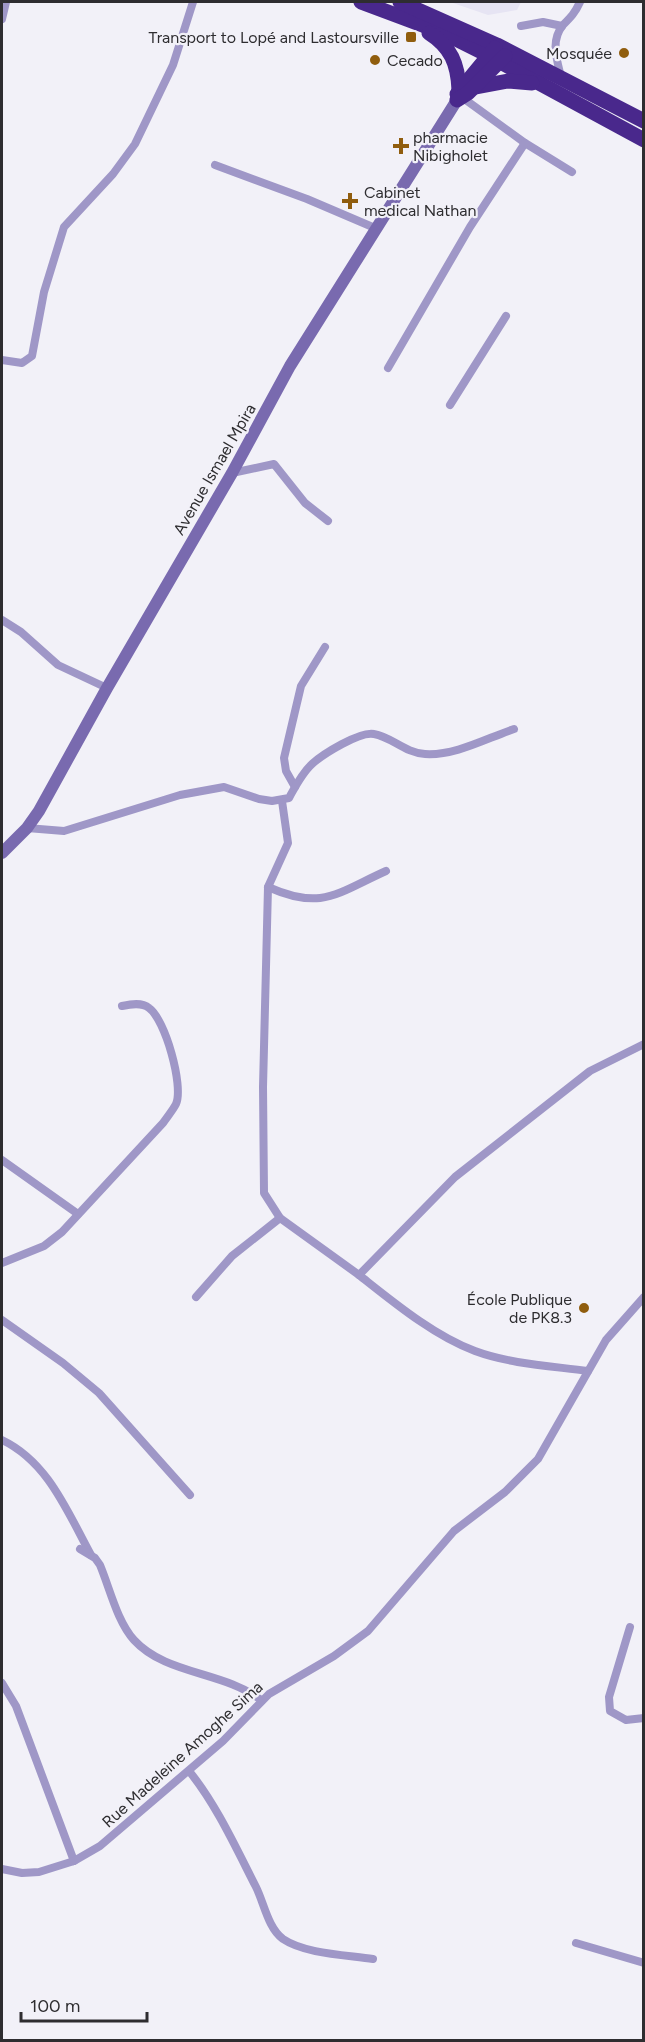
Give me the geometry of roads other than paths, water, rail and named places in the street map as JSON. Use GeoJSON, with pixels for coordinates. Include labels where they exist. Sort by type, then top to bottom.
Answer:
{"type":"FeatureCollection","features":[{"type":"Feature","properties":{"kind":"highway"},"geometry":{"type":"LineString","coordinates":[[361,2],[402,9],[499,53],[561,77],[644,121]]}},
{"type":"Feature","properties":{"kind":"highway"},"geometry":{"type":"LineString","coordinates":[[402,9],[449,50],[456,64],[463,94]]}},
{"type":"Feature","properties":{"kind":"highway"},"geometry":{"type":"LineString","coordinates":[[499,53],[539,84],[644,140]]}},
{"type":"Feature","properties":{"kind":"highway"},"geometry":{"type":"LineString","coordinates":[[463,94],[499,53]]}},
{"type":"Feature","properties":{"kind":"highway"},"geometry":{"type":"LineString","coordinates":[[463,94],[508,81],[539,84]]}},
{"type":"Feature","properties":{"kind":"main road","name":"Avenue Ismael Mpira"},"geometry":{"type":"LineString","coordinates":[[2,853],[27,828],[232,473],[290,366],[375,228],[463,94]]}},
{"type":"Feature","properties":{"kind":"street"},"geometry":{"type":"LineString","coordinates":[[2,19],[6,2]]}},
{"type":"Feature","properties":{"kind":"street"},"geometry":{"type":"LineString","coordinates":[[2,360],[22,363],[32,356],[44,292],[64,227],[113,174],[135,144],[173,65],[193,2]]}},
{"type":"Feature","properties":{"kind":"street"},"geometry":{"type":"LineString","coordinates":[[561,77],[555,53],[556,40],[562,26],[574,16],[580,2]]}},
{"type":"Feature","properties":{"kind":"street"},"geometry":{"type":"LineString","coordinates":[[521,26],[543,22],[562,26]]}},
{"type":"Feature","properties":{"kind":"street"},"geometry":{"type":"LineString","coordinates":[[463,94],[525,143],[572,172]]}},
{"type":"Feature","properties":{"kind":"street"},"geometry":{"type":"LineString","coordinates":[[388,368],[470,227],[525,143]]}},
{"type":"Feature","properties":{"kind":"street"},"geometry":{"type":"LineString","coordinates":[[215,165],[308,199],[375,228]]}},
{"type":"Feature","properties":{"kind":"street"},"geometry":{"type":"LineString","coordinates":[[450,405],[506,316]]}},
{"type":"Feature","properties":{"kind":"street"},"geometry":{"type":"LineString","coordinates":[[232,473],[274,464],[305,502],[328,521]]}},
{"type":"Feature","properties":{"kind":"street"},"geometry":{"type":"LineString","coordinates":[[2,620],[21,632],[58,665],[107,688]]}},
{"type":"Feature","properties":{"kind":"street"},"geometry":{"type":"LineString","coordinates":[[295,787],[286,771],[284,758],[301,686],[325,647]]}},
{"type":"Feature","properties":{"kind":"street"},"geometry":{"type":"LineString","coordinates":[[27,828],[64,831],[180,795],[224,787],[259,799],[282,801],[289,798],[312,764],[361,735],[378,735],[399,747],[426,754],[461,748],[514,729]]}},
{"type":"Feature","properties":{"kind":"street"},"geometry":{"type":"LineString","coordinates":[[282,801],[288,843],[268,887],[264,1193],[280,1218],[400,1306],[472,1350],[492,1356],[588,1371]]}},
{"type":"Feature","properties":{"kind":"street"},"geometry":{"type":"LineString","coordinates":[[268,887],[304,900],[320,899],[386,871]]}},
{"type":"Feature","properties":{"kind":"street"},"geometry":{"type":"LineString","coordinates":[[2,1263],[44,1246],[78,1214],[163,1123],[177,1103],[176,1080],[167,1037],[160,1019],[148,1006],[136,1004],[122,1006]]}},
{"type":"Feature","properties":{"kind":"street"},"geometry":{"type":"LineString","coordinates":[[359,1275],[455,1177],[590,1071],[644,1044]]}},
{"type":"Feature","properties":{"kind":"street"},"geometry":{"type":"LineString","coordinates":[[2,1160],[78,1214]]}},
{"type":"Feature","properties":{"kind":"street"},"geometry":{"type":"LineString","coordinates":[[196,1297],[232,1256],[280,1218]]}},
{"type":"Feature","properties":{"kind":"street","name":"Rue Madeleine Amoghe Sima"},"geometry":{"type":"LineString","coordinates":[[2,1869],[22,1873],[39,1872],[74,1861],[112,1838],[223,1741],[261,1700],[368,1631],[454,1531],[526,1473],[557,1430],[588,1371],[616,1326],[644,1297]]}},
{"type":"Feature","properties":{"kind":"street"},"geometry":{"type":"LineString","coordinates":[[2,1320],[63,1363],[99,1393],[190,1495]]}},
{"type":"Feature","properties":{"kind":"street"},"geometry":{"type":"LineString","coordinates":[[2,1440],[18,1448],[40,1468],[57,1492],[91,1555],[100,1565],[125,1626],[133,1639],[144,1650],[173,1665],[231,1682],[261,1700]]}},
{"type":"Feature","properties":{"kind":"street"},"geometry":{"type":"LineString","coordinates":[[80,1549],[91,1555]]}},
{"type":"Feature","properties":{"kind":"street"},"geometry":{"type":"LineString","coordinates":[[630,1627],[609,1697],[610,1711],[626,1720],[644,1718]]}},
{"type":"Feature","properties":{"kind":"street"},"geometry":{"type":"LineString","coordinates":[[2,1683],[16,1706],[74,1861]]}},
{"type":"Feature","properties":{"kind":"street"},"geometry":{"type":"LineString","coordinates":[[189,1771],[206,1795],[257,1890],[274,1929],[281,1938],[292,1944],[373,1959]]}},
{"type":"Feature","properties":{"kind":"street"},"geometry":{"type":"LineString","coordinates":[[576,1943],[644,1964]]}},
{"type":"Feature","properties":{"kind":"place","name":"Transport to Lopé and Lastoursville"},"geometry":{"type":"Point","coordinates":[411,37]}},
{"type":"Feature","properties":{"kind":"place","name":"Mosquée"},"geometry":{"type":"Point","coordinates":[624,53]}},
{"type":"Feature","properties":{"kind":"place","name":"Cecado"},"geometry":{"type":"Point","coordinates":[375,60]}},
{"type":"Feature","properties":{"kind":"place","name":"pharmacie Nibigholet"},"geometry":{"type":"Point","coordinates":[401,146]}},
{"type":"Feature","properties":{"kind":"place","name":"Cabinet medical Nathan"},"geometry":{"type":"Point","coordinates":[350,201]}},
{"type":"Feature","properties":{"kind":"place","name":"École Publique de PK8.3"},"geometry":{"type":"Point","coordinates":[584,1308]}}]}
